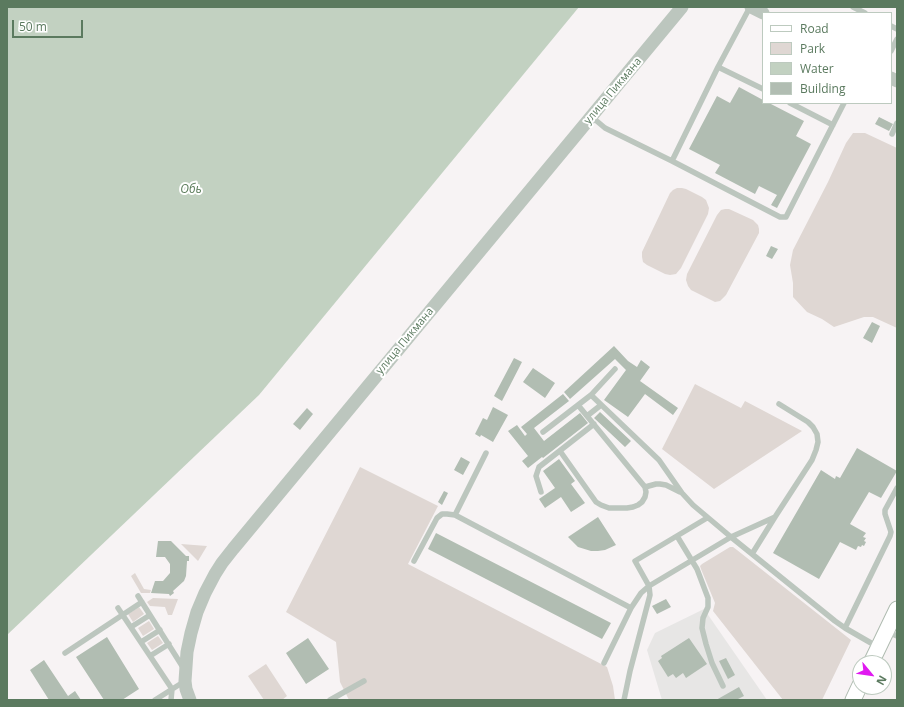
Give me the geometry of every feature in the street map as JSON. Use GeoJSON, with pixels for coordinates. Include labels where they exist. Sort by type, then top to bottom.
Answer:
{"type":"FeatureCollection","features":[{"type":"Feature","properties":{"kind":"main road"},"geometry":{"type":"LineString","coordinates":[[874,655],[878,647],[892,633],[897,609]]}},
{"type":"Feature","properties":{"kind":"street","name":"улица Пикмана"},"geometry":{"type":"LineString","coordinates":[[190,700],[186,689],[185,676],[191,632],[205,593],[215,574],[233,548],[682,7]]}},
{"type":"Feature","properties":{"kind":"street"},"geometry":{"type":"LineString","coordinates":[[750,7],[762,13]]}},
{"type":"Feature","properties":{"kind":"street"},"geometry":{"type":"LineString","coordinates":[[185,676],[185,700]]}},
{"type":"Feature","properties":{"kind":"lane"},"geometry":{"type":"LineString","coordinates":[[672,161],[718,67],[750,7]]}},
{"type":"Feature","properties":{"kind":"lane"},"geometry":{"type":"LineString","coordinates":[[853,7],[863,12]]}},
{"type":"Feature","properties":{"kind":"lane"},"geometry":{"type":"LineString","coordinates":[[894,50],[897,39]]}},
{"type":"Feature","properties":{"kind":"lane"},"geometry":{"type":"LineString","coordinates":[[718,67],[762,89]]}},
{"type":"Feature","properties":{"kind":"lane"},"geometry":{"type":"LineString","coordinates":[[792,104],[833,125]]}},
{"type":"Feature","properties":{"kind":"lane"},"geometry":{"type":"LineString","coordinates":[[592,116],[605,128],[780,217],[786,217],[844,104]]}},
{"type":"Feature","properties":{"kind":"lane"},"geometry":{"type":"LineString","coordinates":[[892,134],[897,123]]}},
{"type":"Feature","properties":{"kind":"lane"},"geometry":{"type":"LineString","coordinates":[[543,432],[591,395],[615,369]]}},
{"type":"Feature","properties":{"kind":"lane"},"geometry":{"type":"LineString","coordinates":[[591,395],[659,460],[682,493],[707,518],[835,621],[878,647]]}},
{"type":"Feature","properties":{"kind":"lane"},"geometry":{"type":"LineString","coordinates":[[752,554],[812,460],[818,442],[817,434],[808,422],[779,404]]}},
{"type":"Feature","properties":{"kind":"lane"},"geometry":{"type":"LineString","coordinates":[[560,451],[596,502],[605,507],[633,508],[642,502],[645,497],[645,487],[578,405]]}},
{"type":"Feature","properties":{"kind":"lane"},"geometry":{"type":"LineString","coordinates":[[587,416],[601,405]]}},
{"type":"Feature","properties":{"kind":"lane"},"geometry":{"type":"LineString","coordinates":[[541,492],[536,476],[539,468],[594,424]]}},
{"type":"Feature","properties":{"kind":"lane"},"geometry":{"type":"LineString","coordinates":[[456,515],[486,453]]}},
{"type":"Feature","properties":{"kind":"lane"},"geometry":{"type":"LineString","coordinates":[[645,487],[660,484],[666,485],[682,493]]}},
{"type":"Feature","properties":{"kind":"lane"},"geometry":{"type":"LineString","coordinates":[[845,628],[890,536],[891,532],[885,510],[897,488]]}},
{"type":"Feature","properties":{"kind":"lane"},"geometry":{"type":"LineString","coordinates":[[414,561],[437,518],[442,514],[456,515],[631,608]]}},
{"type":"Feature","properties":{"kind":"lane"},"geometry":{"type":"LineString","coordinates":[[604,663],[631,608],[641,593],[649,586],[731,537],[776,517]]}},
{"type":"Feature","properties":{"kind":"lane"},"geometry":{"type":"LineString","coordinates":[[624,700],[632,661],[649,601],[650,592],[649,586],[635,561],[707,518]]}},
{"type":"Feature","properties":{"kind":"lane"},"geometry":{"type":"LineString","coordinates":[[677,536],[692,560],[701,578],[708,598],[708,607],[703,618],[702,628],[712,663],[723,686]]}},
{"type":"Feature","properties":{"kind":"lane"},"geometry":{"type":"LineString","coordinates":[[138,596],[160,630],[185,676],[172,689],[154,700]]}},
{"type":"Feature","properties":{"kind":"lane"},"geometry":{"type":"LineString","coordinates":[[65,653],[142,602]]}},
{"type":"Feature","properties":{"kind":"lane"},"geometry":{"type":"LineString","coordinates":[[118,608],[172,689],[171,700]]}},
{"type":"Feature","properties":{"kind":"lane"},"geometry":{"type":"LineString","coordinates":[[131,628],[150,615]]}},
{"type":"Feature","properties":{"kind":"lane"},"geometry":{"type":"LineString","coordinates":[[141,642],[160,630]]}},
{"type":"Feature","properties":{"kind":"lane"},"geometry":{"type":"LineString","coordinates":[[150,656],[168,644]]}},
{"type":"Feature","properties":{"kind":"lane"},"geometry":{"type":"LineString","coordinates":[[330,700],[364,681]]}},
{"type":"Feature","properties":{"kind":"shaded area"},"geometry":{"type":"Polygon","coordinates":[[[704,609],[767,700],[662,700],[647,650],[655,633],[704,609]]]}},
{"type":"Feature","properties":{"kind":"green space"},"geometry":{"type":"Polygon","coordinates":[[[853,133],[865,133],[897,148],[897,328],[873,317],[864,317],[834,327],[807,312],[793,297],[793,283],[790,265],[793,250],[846,143],[853,133]]]}},
{"type":"Feature","properties":{"kind":"green space"},"geometry":{"type":"Polygon","coordinates":[[[677,188],[686,189],[702,197],[706,200],[709,208],[708,214],[681,268],[676,274],[670,275],[665,274],[643,262],[642,252],[670,193],[677,188]]]}},
{"type":"Feature","properties":{"kind":"green space"},"geometry":{"type":"Polygon","coordinates":[[[729,209],[753,220],[758,225],[759,233],[726,295],[720,301],[715,302],[691,290],[686,280],[687,274],[717,215],[721,210],[729,209]]]}},
{"type":"Feature","properties":{"kind":"green space"},"geometry":{"type":"Polygon","coordinates":[[[695,384],[741,408],[745,401],[802,431],[714,489],[662,449],[695,384]]]}},
{"type":"Feature","properties":{"kind":"green space"},"geometry":{"type":"Polygon","coordinates":[[[360,467],[438,506],[408,564],[607,667],[613,686],[615,700],[349,700],[340,682],[336,642],[286,612],[360,467]]]}},
{"type":"Feature","properties":{"kind":"green space"},"geometry":{"type":"Polygon","coordinates":[[[181,544],[207,546],[198,561],[181,544]]]}},
{"type":"Feature","properties":{"kind":"green space"},"geometry":{"type":"Polygon","coordinates":[[[730,547],[737,550],[851,640],[822,700],[783,700],[713,611],[715,603],[700,566],[730,547]]]}},
{"type":"Feature","properties":{"kind":"green space"},"geometry":{"type":"Polygon","coordinates":[[[135,573],[144,589],[151,590],[150,593],[141,593],[131,576],[135,573]]]}},
{"type":"Feature","properties":{"kind":"green space"},"geometry":{"type":"Polygon","coordinates":[[[153,598],[178,599],[172,615],[168,615],[165,607],[150,606],[147,602],[153,598]]]}},
{"type":"Feature","properties":{"kind":"green space"},"geometry":{"type":"Polygon","coordinates":[[[139,607],[144,614],[133,622],[128,614],[139,607]]]}},
{"type":"Feature","properties":{"kind":"green space"},"geometry":{"type":"Polygon","coordinates":[[[149,621],[154,629],[143,636],[138,628],[149,621]]]}},
{"type":"Feature","properties":{"kind":"green space"},"geometry":{"type":"Polygon","coordinates":[[[158,636],[163,643],[152,650],[147,643],[158,636]]]}},
{"type":"Feature","properties":{"kind":"green space"},"geometry":{"type":"Polygon","coordinates":[[[266,664],[287,696],[282,700],[264,700],[248,676],[266,664]]]}},
{"type":"Feature","properties":{"kind":"water","name":"Обь"},"geometry":{"type":"Polygon","coordinates":[[[7,7],[579,7],[259,395],[7,635],[7,7]]]}},
{"type":"Feature","properties":{"kind":"building"},"geometry":{"type":"Polygon","coordinates":[[[739,87],[762,99],[762,104],[771,104],[804,121],[796,136],[811,144],[777,208],[771,205],[777,195],[759,186],[755,194],[715,173],[720,165],[689,149],[717,96],[730,103],[739,87]]]}},
{"type":"Feature","properties":{"kind":"building"},"geometry":{"type":"Polygon","coordinates":[[[879,117],[893,124],[889,131],[875,124],[879,117]]]}},
{"type":"Feature","properties":{"kind":"building"},"geometry":{"type":"Polygon","coordinates":[[[771,246],[778,249],[772,259],[766,256],[771,246]]]}},
{"type":"Feature","properties":{"kind":"building"},"geometry":{"type":"Polygon","coordinates":[[[872,322],[880,326],[872,343],[863,338],[872,322]]]}},
{"type":"Feature","properties":{"kind":"building"},"geometry":{"type":"Polygon","coordinates":[[[614,346],[628,361],[637,367],[641,360],[650,367],[640,381],[678,408],[673,415],[645,394],[628,417],[604,400],[626,370],[615,359],[570,399],[564,392],[614,346]]]}},
{"type":"Feature","properties":{"kind":"building"},"geometry":{"type":"Polygon","coordinates":[[[514,358],[522,362],[502,401],[494,396],[514,358]]]}},
{"type":"Feature","properties":{"kind":"building"},"geometry":{"type":"Polygon","coordinates":[[[533,368],[555,383],[545,398],[523,382],[533,368]]]}},
{"type":"Feature","properties":{"kind":"building"},"geometry":{"type":"Polygon","coordinates":[[[563,394],[569,401],[534,428],[544,441],[580,413],[588,423],[528,468],[522,461],[528,456],[508,431],[517,425],[525,436],[527,434],[521,427],[563,394]]]}},
{"type":"Feature","properties":{"kind":"building"},"geometry":{"type":"Polygon","coordinates":[[[493,407],[508,415],[493,442],[481,435],[480,437],[475,434],[483,418],[487,420],[493,407]]]}},
{"type":"Feature","properties":{"kind":"building"},"geometry":{"type":"Polygon","coordinates":[[[307,408],[313,414],[300,430],[293,424],[307,408]]]}},
{"type":"Feature","properties":{"kind":"building"},"geometry":{"type":"Polygon","coordinates":[[[600,412],[631,441],[625,447],[594,418],[600,412]]]}},
{"type":"Feature","properties":{"kind":"building"},"geometry":{"type":"Polygon","coordinates":[[[857,448],[897,471],[881,498],[869,492],[850,524],[866,533],[863,537],[866,538],[864,541],[866,542],[864,546],[858,546],[856,550],[840,542],[819,579],[773,553],[821,470],[835,479],[836,476],[840,478],[857,448]]]}},
{"type":"Feature","properties":{"kind":"building"},"geometry":{"type":"Polygon","coordinates":[[[461,457],[470,462],[463,475],[454,470],[461,457]]]}},
{"type":"Feature","properties":{"kind":"building"},"geometry":{"type":"Polygon","coordinates":[[[559,459],[575,481],[571,484],[585,503],[571,512],[561,497],[545,508],[539,499],[555,488],[543,471],[559,459]]]}},
{"type":"Feature","properties":{"kind":"building"},"geometry":{"type":"Polygon","coordinates":[[[444,491],[448,493],[442,505],[438,502],[444,491]]]}},
{"type":"Feature","properties":{"kind":"building"},"geometry":{"type":"Polygon","coordinates":[[[598,517],[616,545],[605,550],[591,551],[578,547],[568,537],[598,517]]]}},
{"type":"Feature","properties":{"kind":"building"},"geometry":{"type":"Polygon","coordinates":[[[436,533],[611,623],[602,639],[428,549],[436,533]]]}},
{"type":"Feature","properties":{"kind":"building"},"geometry":{"type":"Polygon","coordinates":[[[158,541],[171,541],[186,556],[189,556],[184,581],[173,591],[174,593],[170,596],[169,594],[151,593],[155,581],[163,581],[170,573],[170,564],[165,557],[156,557],[158,541]]]}},
{"type":"Feature","properties":{"kind":"building"},"geometry":{"type":"Polygon","coordinates":[[[666,599],[671,607],[657,614],[652,606],[666,599]]]}},
{"type":"Feature","properties":{"kind":"building"},"geometry":{"type":"Polygon","coordinates":[[[107,637],[139,689],[122,700],[104,700],[76,657],[107,637]]]}},
{"type":"Feature","properties":{"kind":"building"},"geometry":{"type":"Polygon","coordinates":[[[308,638],[329,669],[306,684],[286,653],[308,638]]]}},
{"type":"Feature","properties":{"kind":"building"},"geometry":{"type":"Polygon","coordinates":[[[689,638],[707,664],[686,678],[683,673],[676,678],[673,674],[668,677],[658,661],[662,658],[661,656],[689,638]]]}},
{"type":"Feature","properties":{"kind":"building"},"geometry":{"type":"Polygon","coordinates":[[[726,658],[735,675],[728,679],[719,661],[726,658]]]}},
{"type":"Feature","properties":{"kind":"building"},"geometry":{"type":"Polygon","coordinates":[[[44,660],[68,696],[75,691],[81,700],[49,700],[30,670],[44,660]]]}},
{"type":"Feature","properties":{"kind":"building"},"geometry":{"type":"Polygon","coordinates":[[[739,687],[744,696],[736,700],[716,700],[739,687]]]}}]}
